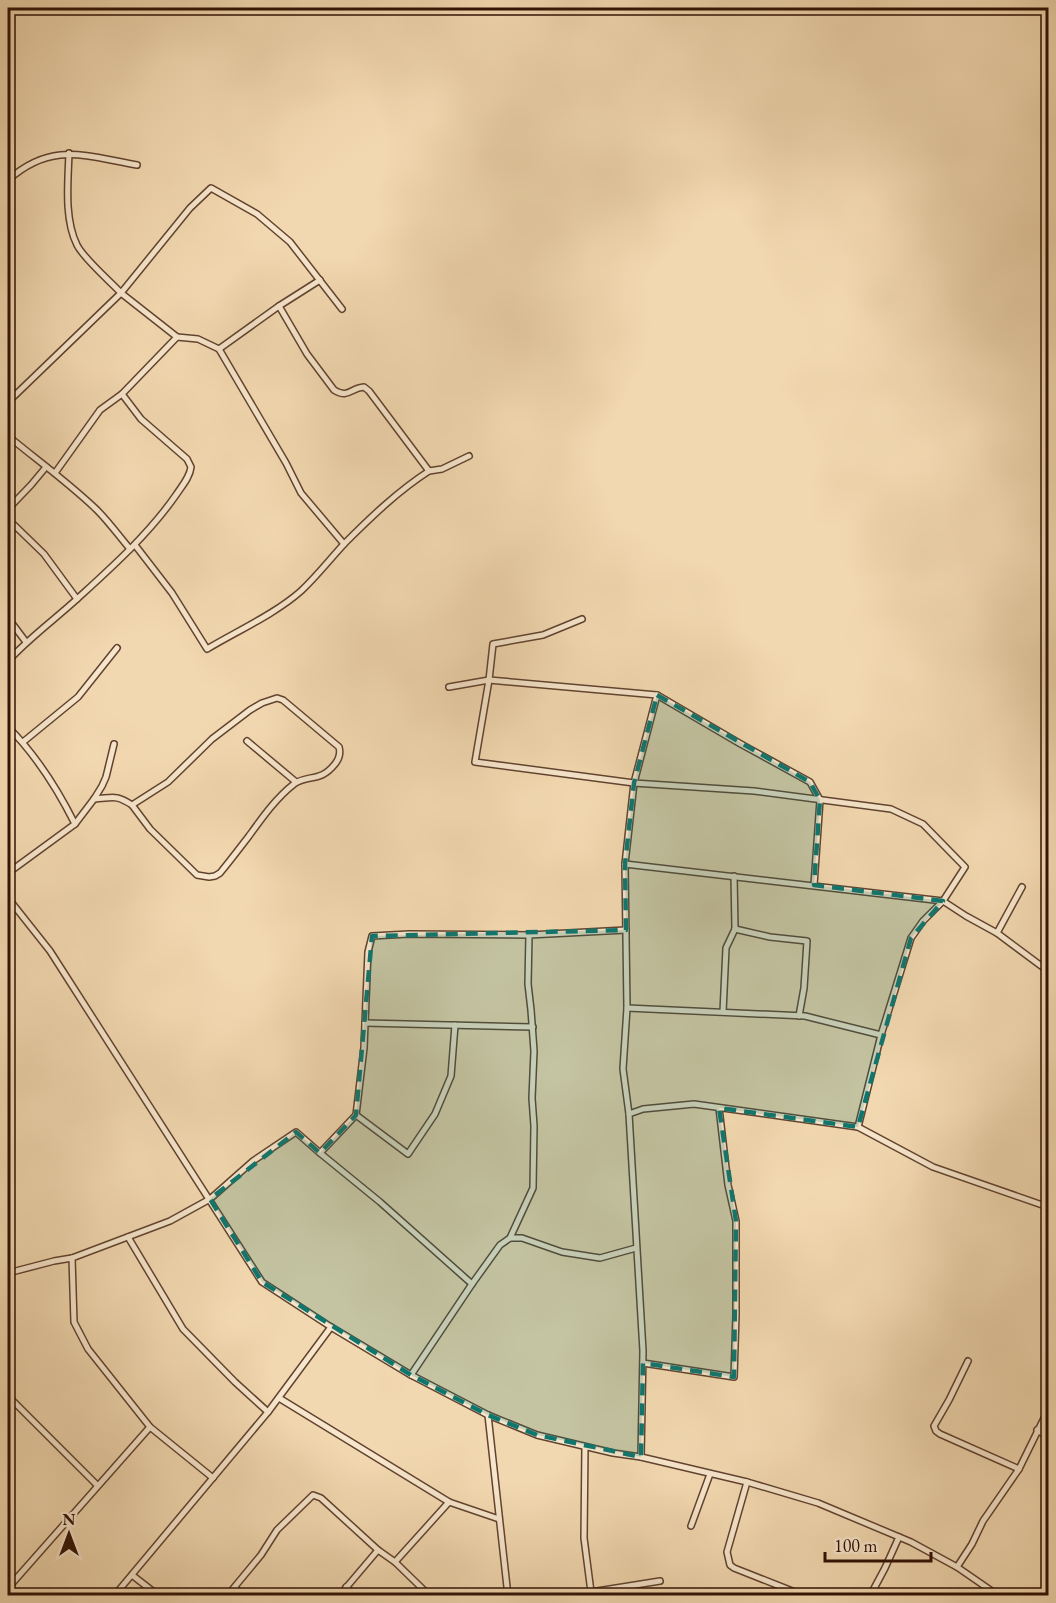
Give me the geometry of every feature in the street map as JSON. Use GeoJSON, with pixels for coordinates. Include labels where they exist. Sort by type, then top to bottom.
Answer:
{"type":"FeatureCollection","features":[{"type":"Feature","properties":{"kind":"street"},"geometry":{"type":"LineString","coordinates":[[69,153],[67,200],[77,246],[121,293],[177,337],[198,339],[219,349],[286,463],[301,493],[344,544]]}},
{"type":"Feature","properties":{"kind":"street"},"geometry":{"type":"LineString","coordinates":[[8,180],[26,165],[44,157],[69,153],[137,165]]}},
{"type":"Feature","properties":{"kind":"street"},"geometry":{"type":"LineString","coordinates":[[8,402],[121,293],[190,208],[211,188],[257,214],[290,242],[342,309]]}},
{"type":"Feature","properties":{"kind":"street"},"geometry":{"type":"LineString","coordinates":[[219,349],[320,280]]}},
{"type":"Feature","properties":{"kind":"street"},"geometry":{"type":"LineString","coordinates":[[279,306],[307,354],[334,390],[348,394],[358,387],[364,387],[369,391],[429,471]]}},
{"type":"Feature","properties":{"kind":"street"},"geometry":{"type":"LineString","coordinates":[[55,473],[100,410],[122,394],[177,337]]}},
{"type":"Feature","properties":{"kind":"street"},"geometry":{"type":"LineString","coordinates":[[8,660],[132,547],[167,507],[189,475],[191,467],[187,459],[141,419],[122,394]]}},
{"type":"Feature","properties":{"kind":"street"},"geometry":{"type":"LineString","coordinates":[[8,436],[98,511],[132,547],[172,593],[207,649],[267,615],[300,592],[344,544],[413,481],[429,471],[442,469],[469,456]]}},
{"type":"Feature","properties":{"kind":"street"},"geometry":{"type":"LineString","coordinates":[[8,508],[46,467]]}},
{"type":"Feature","properties":{"kind":"street"},"geometry":{"type":"LineString","coordinates":[[8,519],[44,554],[77,599]]}},
{"type":"Feature","properties":{"kind":"street"},"geometry":{"type":"LineString","coordinates":[[8,618],[26,642]]}},
{"type":"Feature","properties":{"kind":"street"},"geometry":{"type":"LineString","coordinates":[[582,619],[543,635],[493,644],[475,762],[634,783],[754,791],[891,809],[923,824],[965,867],[943,901],[910,938],[880,1035],[858,1127]]}},
{"type":"Feature","properties":{"kind":"street"},"geometry":{"type":"LineString","coordinates":[[23,742],[78,698],[117,648]]}},
{"type":"Feature","properties":{"kind":"street"},"geometry":{"type":"LineString","coordinates":[[449,687],[489,680],[657,695],[810,782],[820,800],[814,885]]}},
{"type":"Feature","properties":{"kind":"street"},"geometry":{"type":"LineString","coordinates":[[641,1457],[643,1363],[629,1114],[623,1069],[627,1008],[625,864],[634,783],[657,695]]}},
{"type":"Feature","properties":{"kind":"street"},"geometry":{"type":"LineString","coordinates":[[94,799],[116,797],[132,805],[150,829],[197,875],[215,876],[220,873],[268,809],[296,782],[323,775],[332,768],[338,760],[340,750],[283,700],[277,698],[250,710],[212,739],[168,782],[132,805]]}},
{"type":"Feature","properties":{"kind":"street"},"geometry":{"type":"LineString","coordinates":[[8,727],[23,742],[56,789],[75,824]]}},
{"type":"Feature","properties":{"kind":"street"},"geometry":{"type":"LineString","coordinates":[[248,741],[296,782]]}},
{"type":"Feature","properties":{"kind":"street"},"geometry":{"type":"LineString","coordinates":[[8,873],[75,824],[94,799],[106,777],[114,744]]}},
{"type":"Feature","properties":{"kind":"street"},"geometry":{"type":"LineString","coordinates":[[625,864],[943,901],[997,933],[1048,971]]}},
{"type":"Feature","properties":{"kind":"street"},"geometry":{"type":"LineString","coordinates":[[723,1012],[726,948],[735,929],[734,876]]}},
{"type":"Feature","properties":{"kind":"street"},"geometry":{"type":"LineString","coordinates":[[997,933],[1022,887]]}},
{"type":"Feature","properties":{"kind":"street"},"geometry":{"type":"LineString","coordinates":[[8,898],[50,951],[262,1282],[331,1327],[411,1374],[488,1415],[537,1436],[747,1482],[818,1503],[899,1537],[957,1567],[999,1596]]}},
{"type":"Feature","properties":{"kind":"street"},"geometry":{"type":"LineString","coordinates":[[735,929],[770,937],[807,941],[804,988],[799,1016]]}},
{"type":"Feature","properties":{"kind":"street"},"geometry":{"type":"LineString","coordinates":[[320,1153],[356,1115],[364,1048],[368,952],[371,938],[375,934],[529,935],[626,930]]}},
{"type":"Feature","properties":{"kind":"street"},"geometry":{"type":"LineString","coordinates":[[411,1374],[500,1245],[510,1238],[533,1188],[534,1052],[528,984],[529,935]]}},
{"type":"Feature","properties":{"kind":"street"},"geometry":{"type":"LineString","coordinates":[[627,1008],[799,1016],[880,1035]]}},
{"type":"Feature","properties":{"kind":"street"},"geometry":{"type":"LineString","coordinates":[[365,1023],[532,1027]]}},
{"type":"Feature","properties":{"kind":"street"},"geometry":{"type":"LineString","coordinates":[[356,1115],[408,1154],[435,1114],[451,1076],[455,1025]]}},
{"type":"Feature","properties":{"kind":"street"},"geometry":{"type":"LineString","coordinates":[[629,1114],[643,1109],[694,1104],[858,1127],[933,1167],[1048,1206]]}},
{"type":"Feature","properties":{"kind":"street"},"geometry":{"type":"LineString","coordinates":[[643,1363],[734,1377],[736,1221],[728,1185],[720,1108]]}},
{"type":"Feature","properties":{"kind":"street"},"geometry":{"type":"LineString","coordinates":[[8,1273],[72,1258],[170,1221],[210,1199],[253,1161],[296,1132],[380,1202],[472,1284]]}},
{"type":"Feature","properties":{"kind":"street"},"geometry":{"type":"LineString","coordinates":[[128,1237],[183,1329],[268,1412]]}},
{"type":"Feature","properties":{"kind":"street"},"geometry":{"type":"LineString","coordinates":[[510,1238],[522,1238],[562,1252],[600,1258],[636,1248]]}},
{"type":"Feature","properties":{"kind":"street"},"geometry":{"type":"LineString","coordinates":[[72,1258],[74,1322],[88,1349],[150,1427],[213,1478]]}},
{"type":"Feature","properties":{"kind":"street"},"geometry":{"type":"LineString","coordinates":[[114,1596],[268,1412],[331,1327]]}},
{"type":"Feature","properties":{"kind":"street"},"geometry":{"type":"LineString","coordinates":[[968,1361],[934,1426],[936,1431],[1019,1469]]}},
{"type":"Feature","properties":{"kind":"street"},"geometry":{"type":"LineString","coordinates":[[8,1396],[97,1485]]}},
{"type":"Feature","properties":{"kind":"street"},"geometry":{"type":"LineString","coordinates":[[279,1398],[449,1503],[499,1519]]}},
{"type":"Feature","properties":{"kind":"street"},"geometry":{"type":"LineString","coordinates":[[957,1567],[983,1521],[1019,1469],[1048,1410]]}},
{"type":"Feature","properties":{"kind":"street"},"geometry":{"type":"LineString","coordinates":[[488,1415],[508,1596]]}},
{"type":"Feature","properties":{"kind":"street"},"geometry":{"type":"LineString","coordinates":[[8,1588],[150,1427]]}},
{"type":"Feature","properties":{"kind":"street"},"geometry":{"type":"LineString","coordinates":[[1037,1430],[1048,1437]]}},
{"type":"Feature","properties":{"kind":"street"},"geometry":{"type":"LineString","coordinates":[[585,1447],[584,1538],[591,1594],[660,1581]]}},
{"type":"Feature","properties":{"kind":"street"},"geometry":{"type":"LineString","coordinates":[[691,1526],[710,1474]]}},
{"type":"Feature","properties":{"kind":"street"},"geometry":{"type":"LineString","coordinates":[[747,1482],[729,1544],[730,1565],[805,1596]]}},
{"type":"Feature","properties":{"kind":"street"},"geometry":{"type":"LineString","coordinates":[[227,1596],[261,1556],[277,1530],[313,1495],[321,1498],[378,1550],[395,1562],[430,1596]]}},
{"type":"Feature","properties":{"kind":"street"},"geometry":{"type":"LineString","coordinates":[[395,1562],[449,1503]]}},
{"type":"Feature","properties":{"kind":"street"},"geometry":{"type":"LineString","coordinates":[[870,1596],[899,1537]]}},
{"type":"Feature","properties":{"kind":"street"},"geometry":{"type":"LineString","coordinates":[[339,1596],[378,1550]]}},
{"type":"Feature","properties":{"kind":"street"},"geometry":{"type":"LineString","coordinates":[[132,1575],[159,1596]]}},
{"type":"Feature","properties":{"kind":"street"},"geometry":{"type":"LineString","coordinates":[[346,1587],[357,1596]]}},
{"type":"Feature","properties":{"kind":"street"},"geometry":{"type":"LineString","coordinates":[[235,1588],[245,1596]]}},
{"type":"Feature","properties":{"kind":"highlighted area"},"geometry":{"type":"Polygon","coordinates":[[[657,695],[810,782],[820,800],[814,885],[943,901],[911,938],[858,1127],[719,1108],[736,1221],[734,1377],[643,1363],[641,1457],[537,1435],[488,1415],[411,1375],[262,1282],[210,1199],[296,1132],[320,1153],[356,1115],[372,936],[626,930],[625,864],[634,783],[657,695]]]}}]}
